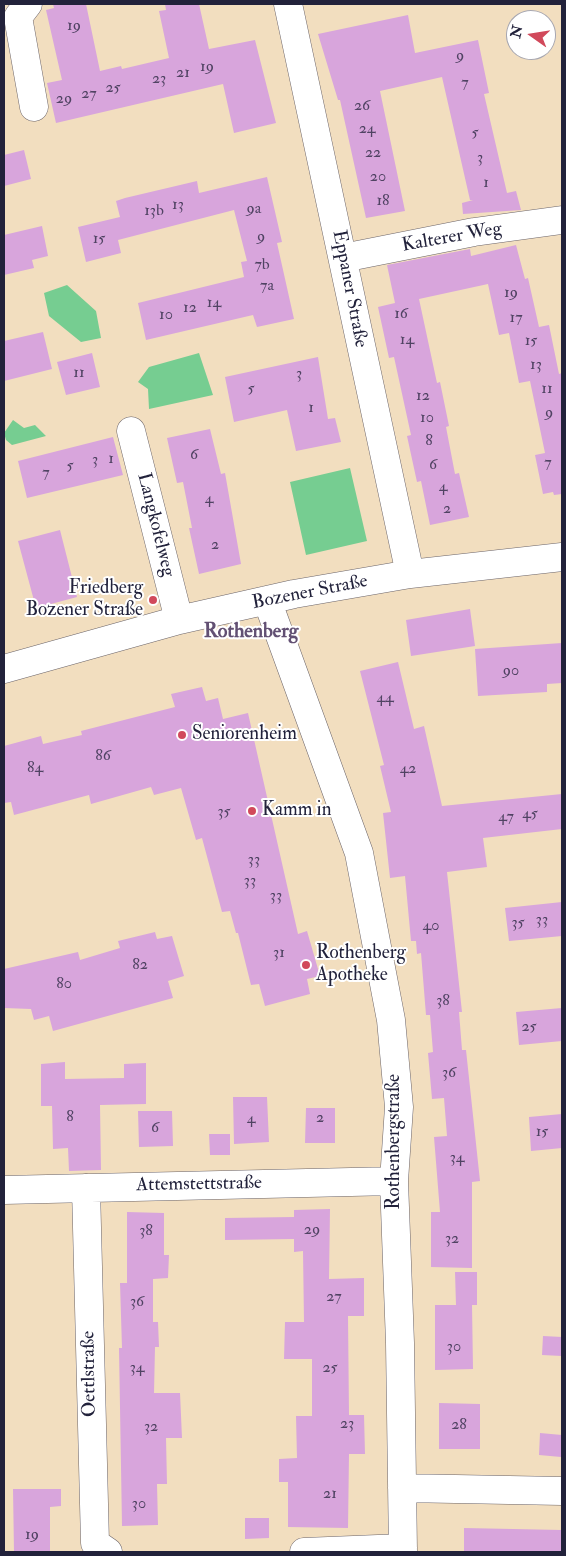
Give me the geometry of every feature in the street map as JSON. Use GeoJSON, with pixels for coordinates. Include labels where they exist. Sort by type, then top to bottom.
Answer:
{"type":"FeatureCollection","features":[{"type":"Feature","properties":{"kind":"street","name":"Eppaner Straße"},"geometry":{"type":"LineString","coordinates":[[288,4],[343,258],[353,315],[410,574]]}},
{"type":"Feature","properties":{"kind":"street"},"geometry":{"type":"LineString","coordinates":[[17,10],[34,107]]}},
{"type":"Feature","properties":{"kind":"street","name":"Kalterer Weg"},"geometry":{"type":"LineString","coordinates":[[343,258],[474,232],[562,220]]}},
{"type":"Feature","properties":{"kind":"street","name":"Langkofelweg"},"geometry":{"type":"LineString","coordinates":[[131,430],[179,620]]}},
{"type":"Feature","properties":{"kind":"street","name":"Bozener Straße"},"geometry":{"type":"LineString","coordinates":[[4,669],[179,620],[267,600],[410,574],[562,557]]}},
{"type":"Feature","properties":{"kind":"street","name":"Rothenbergstraße"},"geometry":{"type":"LineString","coordinates":[[267,600],[359,853],[391,1020],[398,1107],[394,1181],[400,1343],[403,1550]]}},
{"type":"Feature","properties":{"kind":"street","name":"Attemstettstraße"},"geometry":{"type":"LineString","coordinates":[[4,1190],[217,1183],[394,1181]]}},
{"type":"Feature","properties":{"kind":"street","name":"Oettlstraße"},"geometry":{"type":"LineString","coordinates":[[86,1188],[95,1543],[108,1552]]}},
{"type":"Feature","properties":{"kind":"street"},"geometry":{"type":"LineString","coordinates":[[402,1488],[562,1491]]}},
{"type":"Feature","properties":{"kind":"street"},"geometry":{"type":"LineString","coordinates":[[304,1552],[403,1550]]}},
{"type":"Feature","properties":{"kind":"green space"},"geometry":{"type":"Polygon","coordinates":[[[67,285],[96,311],[101,338],[81,342],[49,316],[44,293],[67,285]]]}},
{"type":"Feature","properties":{"kind":"green space"},"geometry":{"type":"Polygon","coordinates":[[[199,353],[213,395],[149,409],[148,389],[138,382],[149,367],[199,353]]]}},
{"type":"Feature","properties":{"kind":"green space"},"geometry":{"type":"Polygon","coordinates":[[[13,420],[24,428],[35,425],[46,436],[12,445],[6,440],[4,433],[13,420]]]}},
{"type":"Feature","properties":{"kind":"green space"},"geometry":{"type":"Polygon","coordinates":[[[350,468],[367,541],[306,555],[290,482],[350,468]]]}},
{"type":"Feature","properties":{"kind":"building"},"geometry":{"type":"Polygon","coordinates":[[[53,4],[86,4],[100,71],[121,66],[122,69],[169,58],[159,11],[166,10],[165,4],[199,4],[209,49],[255,40],[276,123],[234,133],[223,84],[56,123],[47,83],[62,80],[46,10],[54,8],[53,4]]]}},
{"type":"Feature","properties":{"kind":"building"},"geometry":{"type":"Polygon","coordinates":[[[408,15],[415,53],[478,40],[489,93],[484,94],[507,193],[516,191],[521,210],[463,214],[462,203],[473,200],[470,200],[442,77],[380,91],[405,211],[366,218],[340,100],[338,100],[318,34],[408,15]]]}},
{"type":"Feature","properties":{"kind":"building"},"geometry":{"type":"Polygon","coordinates":[[[24,150],[31,179],[4,186],[4,155],[24,150]]]}},
{"type":"Feature","properties":{"kind":"building"},"geometry":{"type":"Polygon","coordinates":[[[267,177],[282,242],[277,243],[294,319],[257,327],[253,315],[146,340],[138,303],[244,277],[241,262],[247,261],[234,210],[118,240],[121,253],[86,262],[78,227],[120,217],[116,201],[125,198],[197,181],[199,193],[267,177]]]}},
{"type":"Feature","properties":{"kind":"building"},"geometry":{"type":"Polygon","coordinates":[[[42,226],[48,256],[32,260],[34,268],[4,275],[4,235],[42,226]]]}},
{"type":"Feature","properties":{"kind":"building"},"geometry":{"type":"Polygon","coordinates":[[[516,245],[525,279],[528,278],[539,327],[549,325],[559,374],[562,373],[562,494],[554,495],[553,492],[543,494],[535,455],[545,453],[530,381],[519,383],[509,333],[499,335],[488,284],[419,299],[437,383],[440,382],[449,426],[446,427],[455,474],[459,473],[469,517],[430,525],[421,481],[417,482],[407,436],[411,435],[394,357],[389,358],[378,307],[395,303],[387,265],[470,249],[471,256],[516,245]]]}},
{"type":"Feature","properties":{"kind":"building"},"geometry":{"type":"Polygon","coordinates":[[[43,332],[52,369],[4,381],[4,341],[43,332]]]}},
{"type":"Feature","properties":{"kind":"building"},"geometry":{"type":"Polygon","coordinates":[[[92,353],[100,387],[66,395],[57,362],[92,353]]]}},
{"type":"Feature","properties":{"kind":"building"},"geometry":{"type":"Polygon","coordinates":[[[318,357],[328,419],[335,418],[341,442],[296,451],[287,410],[234,422],[225,377],[318,357]]]}},
{"type":"Feature","properties":{"kind":"building"},"geometry":{"type":"Polygon","coordinates":[[[210,429],[221,474],[225,473],[241,564],[199,574],[189,528],[192,528],[183,482],[177,483],[167,438],[210,429]]]}},
{"type":"Feature","properties":{"kind":"building"},"geometry":{"type":"Polygon","coordinates":[[[113,437],[123,475],[27,498],[18,461],[113,437]]]}},
{"type":"Feature","properties":{"kind":"building"},"geometry":{"type":"Polygon","coordinates":[[[60,530],[77,597],[36,608],[18,541],[60,530]]]}},
{"type":"Feature","properties":{"kind":"building"},"geometry":{"type":"Polygon","coordinates":[[[470,609],[475,646],[411,656],[406,620],[470,609]]]}},
{"type":"Feature","properties":{"kind":"building"},"geometry":{"type":"Polygon","coordinates":[[[562,643],[562,683],[547,684],[547,692],[478,696],[475,649],[562,643]]]}},
{"type":"Feature","properties":{"kind":"building"},"geometry":{"type":"Polygon","coordinates":[[[398,662],[414,729],[424,726],[442,806],[562,794],[562,829],[483,838],[487,867],[447,872],[462,1012],[459,1012],[462,1050],[466,1050],[480,1181],[472,1182],[472,1268],[431,1267],[431,1212],[440,1212],[434,1137],[447,1136],[444,1098],[432,1099],[428,1053],[433,1052],[430,1015],[426,1015],[421,953],[417,954],[416,941],[411,941],[405,876],[390,878],[383,813],[391,812],[380,766],[384,765],[360,671],[398,662]]]}},
{"type":"Feature","properties":{"kind":"building"},"geometry":{"type":"Polygon","coordinates":[[[202,687],[206,701],[218,698],[223,719],[248,713],[298,934],[307,931],[320,976],[307,979],[310,994],[265,1006],[259,984],[251,985],[238,933],[236,933],[230,911],[222,912],[202,838],[196,840],[181,788],[154,795],[151,787],[91,804],[89,795],[14,815],[11,802],[4,803],[4,746],[41,736],[43,744],[82,735],[81,731],[175,707],[171,694],[202,687]]]}},
{"type":"Feature","properties":{"kind":"building"},"geometry":{"type":"Polygon","coordinates":[[[562,902],[562,936],[509,941],[505,908],[562,902]]]}},
{"type":"Feature","properties":{"kind":"building"},"geometry":{"type":"Polygon","coordinates":[[[155,932],[157,939],[172,936],[184,976],[168,981],[173,998],[53,1031],[49,1016],[34,1020],[31,1009],[4,1008],[4,969],[78,952],[80,960],[120,948],[118,941],[155,932]]]}},
{"type":"Feature","properties":{"kind":"building"},"geometry":{"type":"Polygon","coordinates":[[[562,1008],[562,1041],[519,1045],[516,1012],[562,1008]]]}},
{"type":"Feature","properties":{"kind":"building"},"geometry":{"type":"Polygon","coordinates":[[[65,1062],[65,1079],[124,1078],[124,1064],[146,1063],[146,1104],[100,1105],[101,1170],[69,1171],[68,1148],[53,1149],[52,1106],[41,1106],[41,1064],[65,1062]]]}},
{"type":"Feature","properties":{"kind":"building"},"geometry":{"type":"Polygon","coordinates":[[[233,1097],[267,1097],[269,1142],[234,1144],[233,1097]]]}},
{"type":"Feature","properties":{"kind":"building"},"geometry":{"type":"Polygon","coordinates":[[[306,1108],[335,1108],[335,1143],[305,1143],[306,1108]]]}},
{"type":"Feature","properties":{"kind":"building"},"geometry":{"type":"Polygon","coordinates":[[[138,1111],[172,1111],[173,1146],[139,1147],[138,1111]]]}},
{"type":"Feature","properties":{"kind":"building"},"geometry":{"type":"Polygon","coordinates":[[[562,1114],[562,1148],[531,1151],[529,1117],[562,1114]]]}},
{"type":"Feature","properties":{"kind":"building"},"geometry":{"type":"Polygon","coordinates":[[[209,1134],[230,1134],[230,1155],[210,1155],[209,1134]]]}},
{"type":"Feature","properties":{"kind":"building"},"geometry":{"type":"Polygon","coordinates":[[[330,1209],[329,1279],[364,1278],[364,1316],[348,1316],[349,1415],[364,1415],[365,1454],[349,1454],[348,1528],[288,1527],[288,1482],[279,1482],[279,1459],[297,1458],[296,1416],[312,1416],[312,1359],[284,1359],[285,1322],[304,1322],[303,1251],[294,1252],[294,1239],[225,1240],[225,1218],[294,1217],[294,1210],[330,1209]]]}},
{"type":"Feature","properties":{"kind":"building"},"geometry":{"type":"Polygon","coordinates":[[[127,1212],[164,1213],[164,1255],[169,1255],[168,1278],[153,1279],[153,1322],[158,1322],[159,1347],[155,1347],[154,1393],[180,1393],[182,1438],[166,1438],[167,1484],[157,1484],[158,1525],[122,1526],[119,1348],[122,1348],[120,1283],[127,1283],[127,1212]]]}},
{"type":"Feature","properties":{"kind":"building"},"geometry":{"type":"Polygon","coordinates":[[[455,1272],[477,1272],[477,1305],[472,1305],[473,1369],[435,1370],[435,1305],[456,1305],[455,1272]]]}},
{"type":"Feature","properties":{"kind":"building"},"geometry":{"type":"Polygon","coordinates":[[[543,1336],[562,1337],[562,1356],[542,1355],[543,1336]]]}},
{"type":"Feature","properties":{"kind":"building"},"geometry":{"type":"Polygon","coordinates":[[[439,1403],[480,1404],[480,1449],[439,1449],[439,1403]]]}},
{"type":"Feature","properties":{"kind":"building"},"geometry":{"type":"Polygon","coordinates":[[[540,1433],[562,1435],[561,1457],[539,1455],[540,1433]]]}},
{"type":"Feature","properties":{"kind":"building"},"geometry":{"type":"Polygon","coordinates":[[[13,1489],[61,1489],[61,1506],[50,1507],[50,1552],[14,1552],[13,1489]]]}},
{"type":"Feature","properties":{"kind":"building"},"geometry":{"type":"Polygon","coordinates":[[[245,1518],[269,1518],[269,1538],[245,1539],[245,1518]]]}},
{"type":"Feature","properties":{"kind":"building"},"geometry":{"type":"Polygon","coordinates":[[[464,1528],[562,1530],[562,1552],[464,1552],[464,1528]]]}},
{"type":"Feature","properties":{"kind":"place","name":"Friedberg Bozener Straße"},"geometry":{"type":"Point","coordinates":[153,600]}},
{"type":"Feature","properties":{"kind":"place","name":"Seniorenheim"},"geometry":{"type":"Point","coordinates":[182,735]}},
{"type":"Feature","properties":{"kind":"place","name":"Kamm in"},"geometry":{"type":"Point","coordinates":[252,811]}},
{"type":"Feature","properties":{"kind":"place","name":"Rothenberg Apotheke"},"geometry":{"type":"Point","coordinates":[306,965]}},
{"type":"Feature","properties":{"kind":"district","name":"Rothenberg"},"geometry":{"type":"Point","coordinates":[251,633]}}]}
